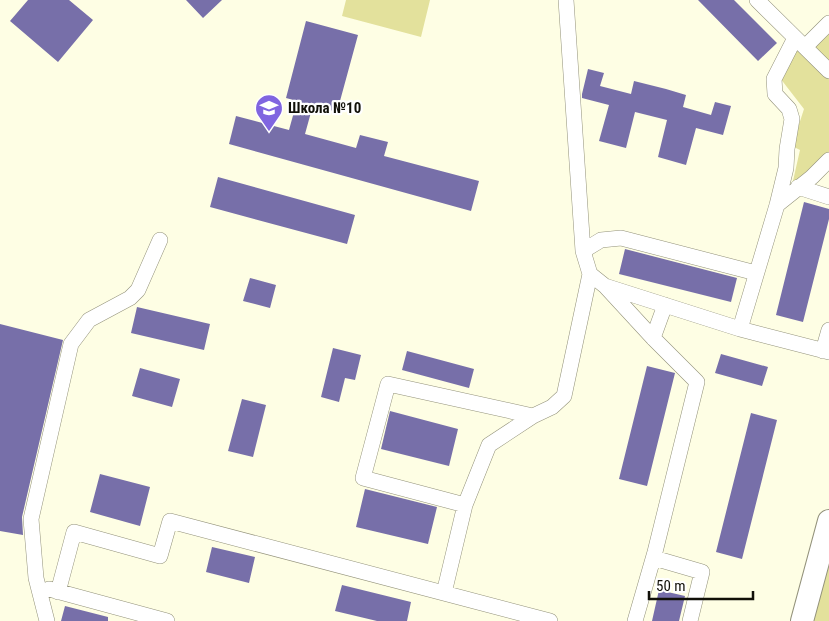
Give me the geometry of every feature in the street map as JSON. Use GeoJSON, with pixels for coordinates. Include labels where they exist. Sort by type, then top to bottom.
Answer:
{"type":"FeatureCollection","features":[{"type":"Feature","properties":{"kind":"main road"},"geometry":{"type":"LineString","coordinates":[[802,621],[829,521]]}},
{"type":"Feature","properties":{"kind":"street"},"geometry":{"type":"LineString","coordinates":[[444,593],[465,505],[489,445],[533,416],[552,407],[564,396],[590,274],[583,251],[566,0]]}},
{"type":"Feature","properties":{"kind":"street"},"geometry":{"type":"LineString","coordinates":[[759,1],[829,71]]}},
{"type":"Feature","properties":{"kind":"street"},"geometry":{"type":"LineString","coordinates":[[740,328],[777,205],[786,168],[792,119],[788,109],[775,94],[774,80],[800,43],[829,23]]}},
{"type":"Feature","properties":{"kind":"street"},"geometry":{"type":"LineString","coordinates":[[777,205],[829,160]]}},
{"type":"Feature","properties":{"kind":"street"},"geometry":{"type":"LineString","coordinates":[[798,186],[829,197]]}},
{"type":"Feature","properties":{"kind":"street"},"geometry":{"type":"LineString","coordinates":[[583,251],[601,240],[621,238],[756,273]]}},
{"type":"Feature","properties":{"kind":"street"},"geometry":{"type":"LineString","coordinates":[[47,621],[36,578],[31,519],[71,344],[90,320],[130,298],[138,290],[160,240]]}},
{"type":"Feature","properties":{"kind":"street"},"geometry":{"type":"LineString","coordinates":[[590,274],[605,286],[697,382],[654,558],[635,621]]}},
{"type":"Feature","properties":{"kind":"street"},"geometry":{"type":"LineString","coordinates":[[605,286],[740,328],[826,351],[829,330]]}},
{"type":"Feature","properties":{"kind":"street"},"geometry":{"type":"LineString","coordinates":[[653,338],[665,305]]}},
{"type":"Feature","properties":{"kind":"street"},"geometry":{"type":"LineString","coordinates":[[465,505],[363,478],[388,384],[533,416]]}},
{"type":"Feature","properties":{"kind":"street"},"geometry":{"type":"LineString","coordinates":[[58,592],[74,532],[160,556],[170,521],[550,621]]}},
{"type":"Feature","properties":{"kind":"street"},"geometry":{"type":"LineString","coordinates":[[654,558],[702,572],[690,621]]}},
{"type":"Feature","properties":{"kind":"street"},"geometry":{"type":"LineString","coordinates":[[38,586],[168,621]]}},
{"type":"Feature","properties":{"kind":"shaded area"},"geometry":{"type":"Polygon","coordinates":[[[346,0],[430,0],[421,37],[342,16],[346,0]]]}},
{"type":"Feature","properties":{"kind":"shaded area"},"geometry":{"type":"Polygon","coordinates":[[[829,26],[829,67],[808,47],[829,26]]]}},
{"type":"Feature","properties":{"kind":"shaded area"},"geometry":{"type":"Polygon","coordinates":[[[796,45],[829,76],[829,152],[805,182],[790,194],[800,150],[792,146],[804,109],[780,78],[796,45]]]}},
{"type":"Feature","properties":{"kind":"shaded area"},"geometry":{"type":"Polygon","coordinates":[[[829,558],[829,621],[812,621],[829,558]]]}},
{"type":"Feature","properties":{"kind":"building"},"geometry":{"type":"Polygon","coordinates":[[[28,0],[69,0],[93,20],[58,62],[10,21],[28,0]]]}},
{"type":"Feature","properties":{"kind":"building"},"geometry":{"type":"Polygon","coordinates":[[[186,0],[222,0],[203,18],[186,0]]]}},
{"type":"Feature","properties":{"kind":"building"},"geometry":{"type":"Polygon","coordinates":[[[698,0],[734,0],[777,43],[758,61],[698,0]]]}},
{"type":"Feature","properties":{"kind":"building","name":"Школа №10"},"geometry":{"type":"Polygon","coordinates":[[[306,21],[358,35],[337,112],[313,105],[305,134],[356,148],[360,135],[388,142],[384,156],[479,181],[471,211],[229,144],[236,116],[289,130],[297,101],[286,98],[306,21]]]}},
{"type":"Feature","properties":{"kind":"building"},"geometry":{"type":"Polygon","coordinates":[[[588,69],[604,73],[600,86],[631,94],[634,81],[666,89],[686,95],[683,107],[711,115],[715,102],[731,106],[723,135],[696,128],[686,165],[658,157],[667,120],[635,112],[626,148],[599,141],[609,105],[582,98],[588,69]]]}},
{"type":"Feature","properties":{"kind":"building"},"geometry":{"type":"Polygon","coordinates":[[[218,177],[355,215],[347,244],[210,207],[218,177]]]}},
{"type":"Feature","properties":{"kind":"building"},"geometry":{"type":"Polygon","coordinates":[[[804,202],[829,209],[829,219],[803,322],[776,315],[804,202]]]}},
{"type":"Feature","properties":{"kind":"building"},"geometry":{"type":"Polygon","coordinates":[[[625,249],[737,278],[731,302],[619,274],[625,249]]]}},
{"type":"Feature","properties":{"kind":"building"},"geometry":{"type":"Polygon","coordinates":[[[250,278],[276,285],[270,308],[243,301],[250,278]]]}},
{"type":"Feature","properties":{"kind":"building"},"geometry":{"type":"Polygon","coordinates":[[[137,307],[210,324],[204,350],[131,333],[137,307]]]}},
{"type":"Feature","properties":{"kind":"building"},"geometry":{"type":"Polygon","coordinates":[[[0,324],[63,340],[22,517],[23,535],[0,531],[0,324]]]}},
{"type":"Feature","properties":{"kind":"building"},"geometry":{"type":"Polygon","coordinates":[[[333,348],[361,355],[355,380],[345,378],[339,402],[321,397],[333,348]]]}},
{"type":"Feature","properties":{"kind":"building"},"geometry":{"type":"Polygon","coordinates":[[[407,351],[474,369],[469,388],[402,370],[407,351]]]}},
{"type":"Feature","properties":{"kind":"building"},"geometry":{"type":"Polygon","coordinates":[[[721,354],[768,367],[762,386],[715,373],[721,354]]]}},
{"type":"Feature","properties":{"kind":"building"},"geometry":{"type":"Polygon","coordinates":[[[647,366],[675,373],[647,486],[619,479],[647,366]]]}},
{"type":"Feature","properties":{"kind":"building"},"geometry":{"type":"Polygon","coordinates":[[[140,368],[180,379],[172,407],[132,396],[140,368]]]}},
{"type":"Feature","properties":{"kind":"building"},"geometry":{"type":"Polygon","coordinates":[[[242,399],[266,405],[253,457],[228,451],[242,399]]]}},
{"type":"Feature","properties":{"kind":"building"},"geometry":{"type":"Polygon","coordinates":[[[390,411],[458,429],[449,466],[381,449],[390,411]]]}},
{"type":"Feature","properties":{"kind":"building"},"geometry":{"type":"Polygon","coordinates":[[[751,413],[777,420],[742,559],[716,552],[751,413]]]}},
{"type":"Feature","properties":{"kind":"building"},"geometry":{"type":"Polygon","coordinates":[[[100,474],[150,487],[140,526],[90,512],[100,474]]]}},
{"type":"Feature","properties":{"kind":"building"},"geometry":{"type":"Polygon","coordinates":[[[365,489],[437,507],[428,544],[356,527],[365,489]]]}},
{"type":"Feature","properties":{"kind":"building"},"geometry":{"type":"Polygon","coordinates":[[[212,547],[255,557],[249,583],[206,572],[212,547]]]}},
{"type":"Feature","properties":{"kind":"building"},"geometry":{"type":"Polygon","coordinates":[[[342,585],[411,602],[407,621],[377,621],[335,611],[342,585]]]}},
{"type":"Feature","properties":{"kind":"building"},"geometry":{"type":"Polygon","coordinates":[[[659,590],[685,596],[679,621],[652,621],[659,590]]]}},
{"type":"Feature","properties":{"kind":"building"},"geometry":{"type":"Polygon","coordinates":[[[65,606],[108,617],[108,621],[61,621],[65,606]]]}},
{"type":"Feature","properties":{"kind":"place","name":"Школа №10"},"geometry":{"type":"Point","coordinates":[269,132]}}]}
